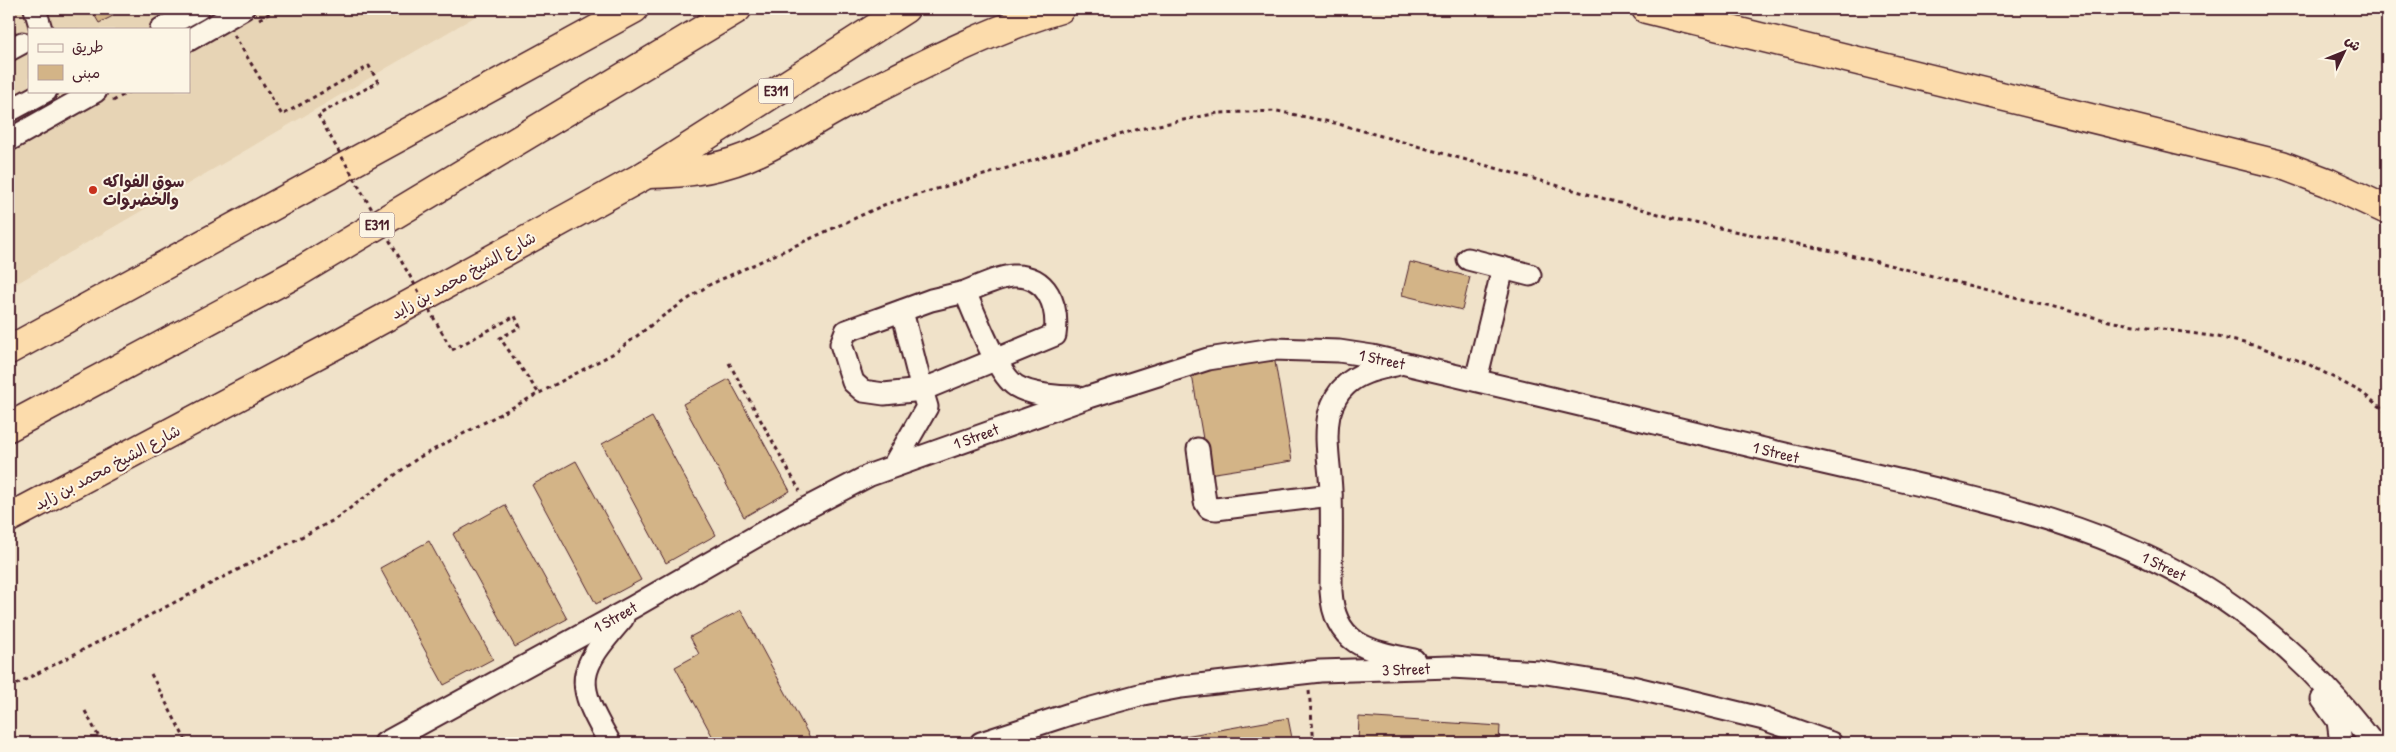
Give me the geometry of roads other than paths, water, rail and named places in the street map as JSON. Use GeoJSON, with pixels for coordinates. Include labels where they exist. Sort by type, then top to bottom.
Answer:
{"type":"FeatureCollection","features":[{"type":"Feature","properties":{"kind":"highway","name":"E311"},"geometry":{"type":"LineString","coordinates":[[9,427],[297,273],[737,9]]}},
{"type":"Feature","properties":{"kind":"highway","name":"شارع الشيخ محمد بن زايد"},"geometry":{"type":"LineString","coordinates":[[9,518],[330,348],[647,174],[905,9]]}},
{"type":"Feature","properties":{"kind":"highway"},"geometry":{"type":"LineString","coordinates":[[647,174],[692,172],[736,161],[758,152],[828,113],[973,40],[1060,9]]}},
{"type":"Feature","properties":{"kind":"highway"},"geometry":{"type":"LineString","coordinates":[[1646,9],[2282,166],[2327,182],[2387,210]]}},
{"type":"Feature","properties":{"kind":"highway"},"geometry":{"type":"LineString","coordinates":[[9,350],[623,12]]}},
{"type":"Feature","properties":{"kind":"street"},"geometry":{"type":"LineString","coordinates":[[35,9],[41,28]]}},
{"type":"Feature","properties":{"kind":"street"},"geometry":{"type":"LineString","coordinates":[[190,39],[243,9]]}},
{"type":"Feature","properties":{"kind":"street"},"geometry":{"type":"LineString","coordinates":[[162,28],[187,11]]}},
{"type":"Feature","properties":{"kind":"street"},"geometry":{"type":"LineString","coordinates":[[9,140],[94,92]]}},
{"type":"Feature","properties":{"kind":"street"},"geometry":{"type":"LineString","coordinates":[[9,111],[41,93]]}},
{"type":"Feature","properties":{"kind":"street"},"geometry":{"type":"LineString","coordinates":[[1468,259],[1530,275]]}},
{"type":"Feature","properties":{"kind":"street"},"geometry":{"type":"LineString","coordinates":[[1476,380],[1503,268]]}},
{"type":"Feature","properties":{"kind":"street"},"geometry":{"type":"LineString","coordinates":[[1012,276],[1029,277],[1045,286],[1055,307],[1055,335],[922,390],[884,394],[863,391],[853,382],[841,344],[846,331],[902,311],[965,292],[1012,276]]}},
{"type":"Feature","properties":{"kind":"street"},"geometry":{"type":"LineString","coordinates":[[965,292],[995,360],[1016,385],[1059,397],[1089,397]]}},
{"type":"Feature","properties":{"kind":"street"},"geometry":{"type":"LineString","coordinates":[[893,466],[927,407],[902,311]]}},
{"type":"Feature","properties":{"kind":"street","name":"1 Street"},"geometry":{"type":"LineString","coordinates":[[385,743],[633,607],[795,514],[870,475],[1176,368],[1208,359],[1249,352],[1306,349],[1339,351],[1404,363],[1983,501],[2052,520],[2147,557],[2185,576],[2236,608],[2288,652],[2337,698],[2373,743]]}},
{"type":"Feature","properties":{"kind":"street"},"geometry":{"type":"LineString","coordinates":[[1404,363],[1371,370],[1357,376],[1345,386],[1336,398],[1330,412],[1327,427],[1331,495],[1332,603],[1340,626],[1351,639],[1366,649],[1451,667]]}},
{"type":"Feature","properties":{"kind":"street"},"geometry":{"type":"LineString","coordinates":[[1198,449],[1205,502],[1209,508],[1216,509],[1331,495]]}},
{"type":"Feature","properties":{"kind":"street"},"geometry":{"type":"LineString","coordinates":[[610,743],[588,702],[586,672],[593,654],[633,607]]}},
{"type":"Feature","properties":{"kind":"street"},"geometry":{"type":"LineString","coordinates":[[2288,652],[2338,721],[2341,743]]}},
{"type":"Feature","properties":{"kind":"street","name":"3 Street"},"geometry":{"type":"LineString","coordinates":[[981,743],[1143,694],[1219,681],[1307,673],[1451,667],[1540,672],[1632,687],[1764,719],[1831,743]]}},
{"type":"Feature","properties":{"kind":"place","name":"سوق الفواكه والخضروات"},"geometry":{"type":"Point","coordinates":[93,190]}}]}
